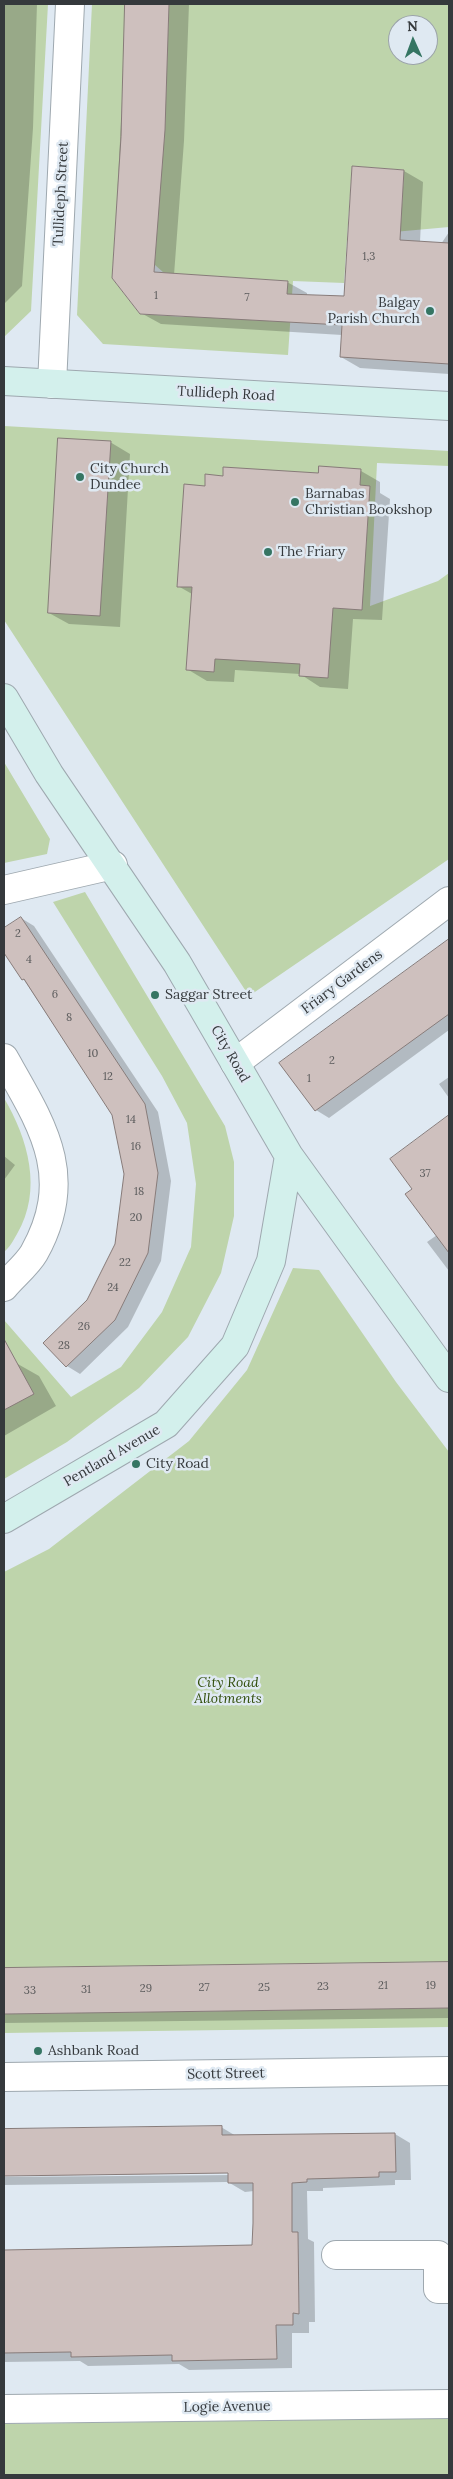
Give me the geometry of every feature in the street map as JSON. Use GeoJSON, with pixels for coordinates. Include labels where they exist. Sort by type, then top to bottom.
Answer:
{"type":"FeatureCollection","features":[{"type":"Feature","properties":{"kind":"street","name":"Tullideph Street"},"geometry":{"type":"LineString","coordinates":[[52,384],[70,4]]}},
{"type":"Feature","properties":{"kind":"street","name":"Tullideph Road"},"geometry":{"type":"LineString","coordinates":[[4,381],[449,406]]}},
{"type":"Feature","properties":{"kind":"street","name":"City Road"},"geometry":{"type":"LineString","coordinates":[[4,698],[50,774],[177,964],[289,1156],[449,1378]]}},
{"type":"Feature","properties":{"kind":"street"},"geometry":{"type":"LineString","coordinates":[[4,890],[112,865]]}},
{"type":"Feature","properties":{"kind":"street","name":"Friary Gardens"},"geometry":{"type":"LineString","coordinates":[[235,1063],[449,902]]}},
{"type":"Feature","properties":{"kind":"street"},"geometry":{"type":"LineString","coordinates":[[4,1058],[40,1123],[53,1164],[52,1211],[33,1254],[4,1287]]}},
{"type":"Feature","properties":{"kind":"street","name":"Pentland Avenue"},"geometry":{"type":"LineString","coordinates":[[4,1519],[166,1424],[235,1346],[271,1261],[289,1156]]}},
{"type":"Feature","properties":{"kind":"street","name":"Scott Street"},"geometry":{"type":"LineString","coordinates":[[4,2077],[449,2071]]}},
{"type":"Feature","properties":{"kind":"street"},"geometry":{"type":"LineString","coordinates":[[336,2255],[438,2255],[438,2288],[449,2288]]}},
{"type":"Feature","properties":{"kind":"street","name":"Logie Avenue"},"geometry":{"type":"LineString","coordinates":[[4,2409],[449,2404]]}},
{"type":"Feature","properties":{"kind":"green space"},"geometry":{"type":"Polygon","coordinates":[[[4,4],[48,4],[31,311],[4,337],[4,4]]]}},
{"type":"Feature","properties":{"kind":"green space"},"geometry":{"type":"Polygon","coordinates":[[[92,4],[126,4],[121,128],[164,130],[169,4],[449,4],[449,227],[394,232],[402,204],[404,170],[352,166],[344,283],[293,281],[288,355],[103,344],[77,315],[92,4]],[[120,155],[112,278],[140,314],[184,317],[187,275],[164,273],[155,265],[120,155]],[[209,276],[285,320],[287,281],[209,276]]]}},
{"type":"Feature","properties":{"kind":"green space"},"geometry":{"type":"Polygon","coordinates":[[[4,426],[449,451],[449,466],[377,463],[370,606],[438,581],[449,573],[449,859],[249,996],[4,620],[4,426]]]}},
{"type":"Feature","properties":{"kind":"green space"},"geometry":{"type":"Polygon","coordinates":[[[4,762],[50,839],[47,854],[4,863],[4,762]]]}},
{"type":"Feature","properties":{"kind":"green space"},"geometry":{"type":"Polygon","coordinates":[[[85,892],[225,1126],[234,1162],[234,1216],[221,1273],[188,1337],[139,1388],[67,1442],[4,1479],[4,1320],[71,1397],[121,1367],[162,1312],[191,1247],[196,1184],[187,1123],[162,1076],[53,902],[85,892]]]}},
{"type":"Feature","properties":{"kind":"green space"},"geometry":{"type":"Polygon","coordinates":[[[4,1098],[13,1114],[26,1147],[31,1182],[25,1217],[13,1241],[4,1252],[4,1098]]]}},
{"type":"Feature","properties":{"kind":"green space","name":"City Road Allotments"},"geometry":{"type":"Polygon","coordinates":[[[293,1268],[319,1270],[396,1382],[449,1452],[449,1962],[4,1968],[4,1572],[49,1549],[189,1441],[247,1370],[293,1268]]]}},
{"type":"Feature","properties":{"kind":"green space"},"geometry":{"type":"Polygon","coordinates":[[[449,2008],[449,2027],[4,2033],[4,2014],[449,2008]]]}},
{"type":"Feature","properties":{"kind":"green space"},"geometry":{"type":"Polygon","coordinates":[[[449,2418],[449,2475],[4,2475],[4,2424],[449,2418]]]}},
{"type":"Feature","properties":{"kind":"building"},"geometry":{"type":"Polygon","coordinates":[[[125,4],[169,4],[165,130],[154,272],[288,281],[287,294],[344,296],[352,166],[404,170],[400,240],[449,243],[449,364],[340,357],[342,325],[140,314],[112,278],[121,137],[125,4]]]}},
{"type":"Feature","properties":{"kind":"building"},"geometry":{"type":"Polygon","coordinates":[[[58,438],[111,441],[100,616],[48,613],[58,438]]]}},
{"type":"Feature","properties":{"kind":"building","name":"The Friary"},"geometry":{"type":"Polygon","coordinates":[[[319,466],[361,469],[360,485],[370,486],[362,610],[333,608],[328,678],[299,676],[300,664],[215,659],[214,672],[186,670],[192,587],[177,587],[184,484],[205,486],[205,474],[223,476],[223,467],[318,473],[319,466]]]}},
{"type":"Feature","properties":{"kind":"building"},"geometry":{"type":"Polygon","coordinates":[[[21,917],[145,1104],[158,1173],[148,1253],[115,1320],[66,1367],[43,1343],[87,1300],[115,1244],[124,1174],[112,1115],[24,979],[22,980],[4,953],[4,928],[21,917]]]}},
{"type":"Feature","properties":{"kind":"building"},"geometry":{"type":"Polygon","coordinates":[[[449,939],[449,1014],[315,1111],[279,1063],[449,939]]]}},
{"type":"Feature","properties":{"kind":"building"},"geometry":{"type":"Polygon","coordinates":[[[449,1115],[449,1253],[405,1194],[412,1189],[390,1159],[449,1115]]]}},
{"type":"Feature","properties":{"kind":"building"},"geometry":{"type":"Polygon","coordinates":[[[4,1339],[34,1394],[4,1410],[4,1339]]]}},
{"type":"Feature","properties":{"kind":"building"},"geometry":{"type":"Polygon","coordinates":[[[449,1962],[449,2008],[4,2014],[4,1968],[449,1962]]]}},
{"type":"Feature","properties":{"kind":"building"},"geometry":{"type":"Polygon","coordinates":[[[222,2126],[222,2135],[395,2133],[396,2172],[379,2172],[379,2177],[307,2179],[307,2182],[292,2183],[292,2232],[298,2232],[299,2314],[293,2313],[293,2325],[276,2325],[277,2359],[172,2361],[172,2355],[71,2357],[71,2352],[4,2353],[4,2250],[252,2245],[253,2183],[228,2183],[228,2173],[4,2176],[4,2129],[222,2126]]]}},
{"type":"Feature","properties":{"kind":"place","name":"Balgay Parish Church"},"geometry":{"type":"Point","coordinates":[430,311]}},
{"type":"Feature","properties":{"kind":"place","name":"City Church Dundee"},"geometry":{"type":"Point","coordinates":[80,477]}},
{"type":"Feature","properties":{"kind":"place","name":"Barnabas Christian Bookshop"},"geometry":{"type":"Point","coordinates":[295,502]}},
{"type":"Feature","properties":{"kind":"place","name":"The Friary"},"geometry":{"type":"Point","coordinates":[268,552]}},
{"type":"Feature","properties":{"kind":"place","name":"Saggar Street"},"geometry":{"type":"Point","coordinates":[155,995]}},
{"type":"Feature","properties":{"kind":"place","name":"City Road"},"geometry":{"type":"Point","coordinates":[136,1464]}},
{"type":"Feature","properties":{"kind":"place","name":"Ashbank Road"},"geometry":{"type":"Point","coordinates":[38,2051]}}]}
